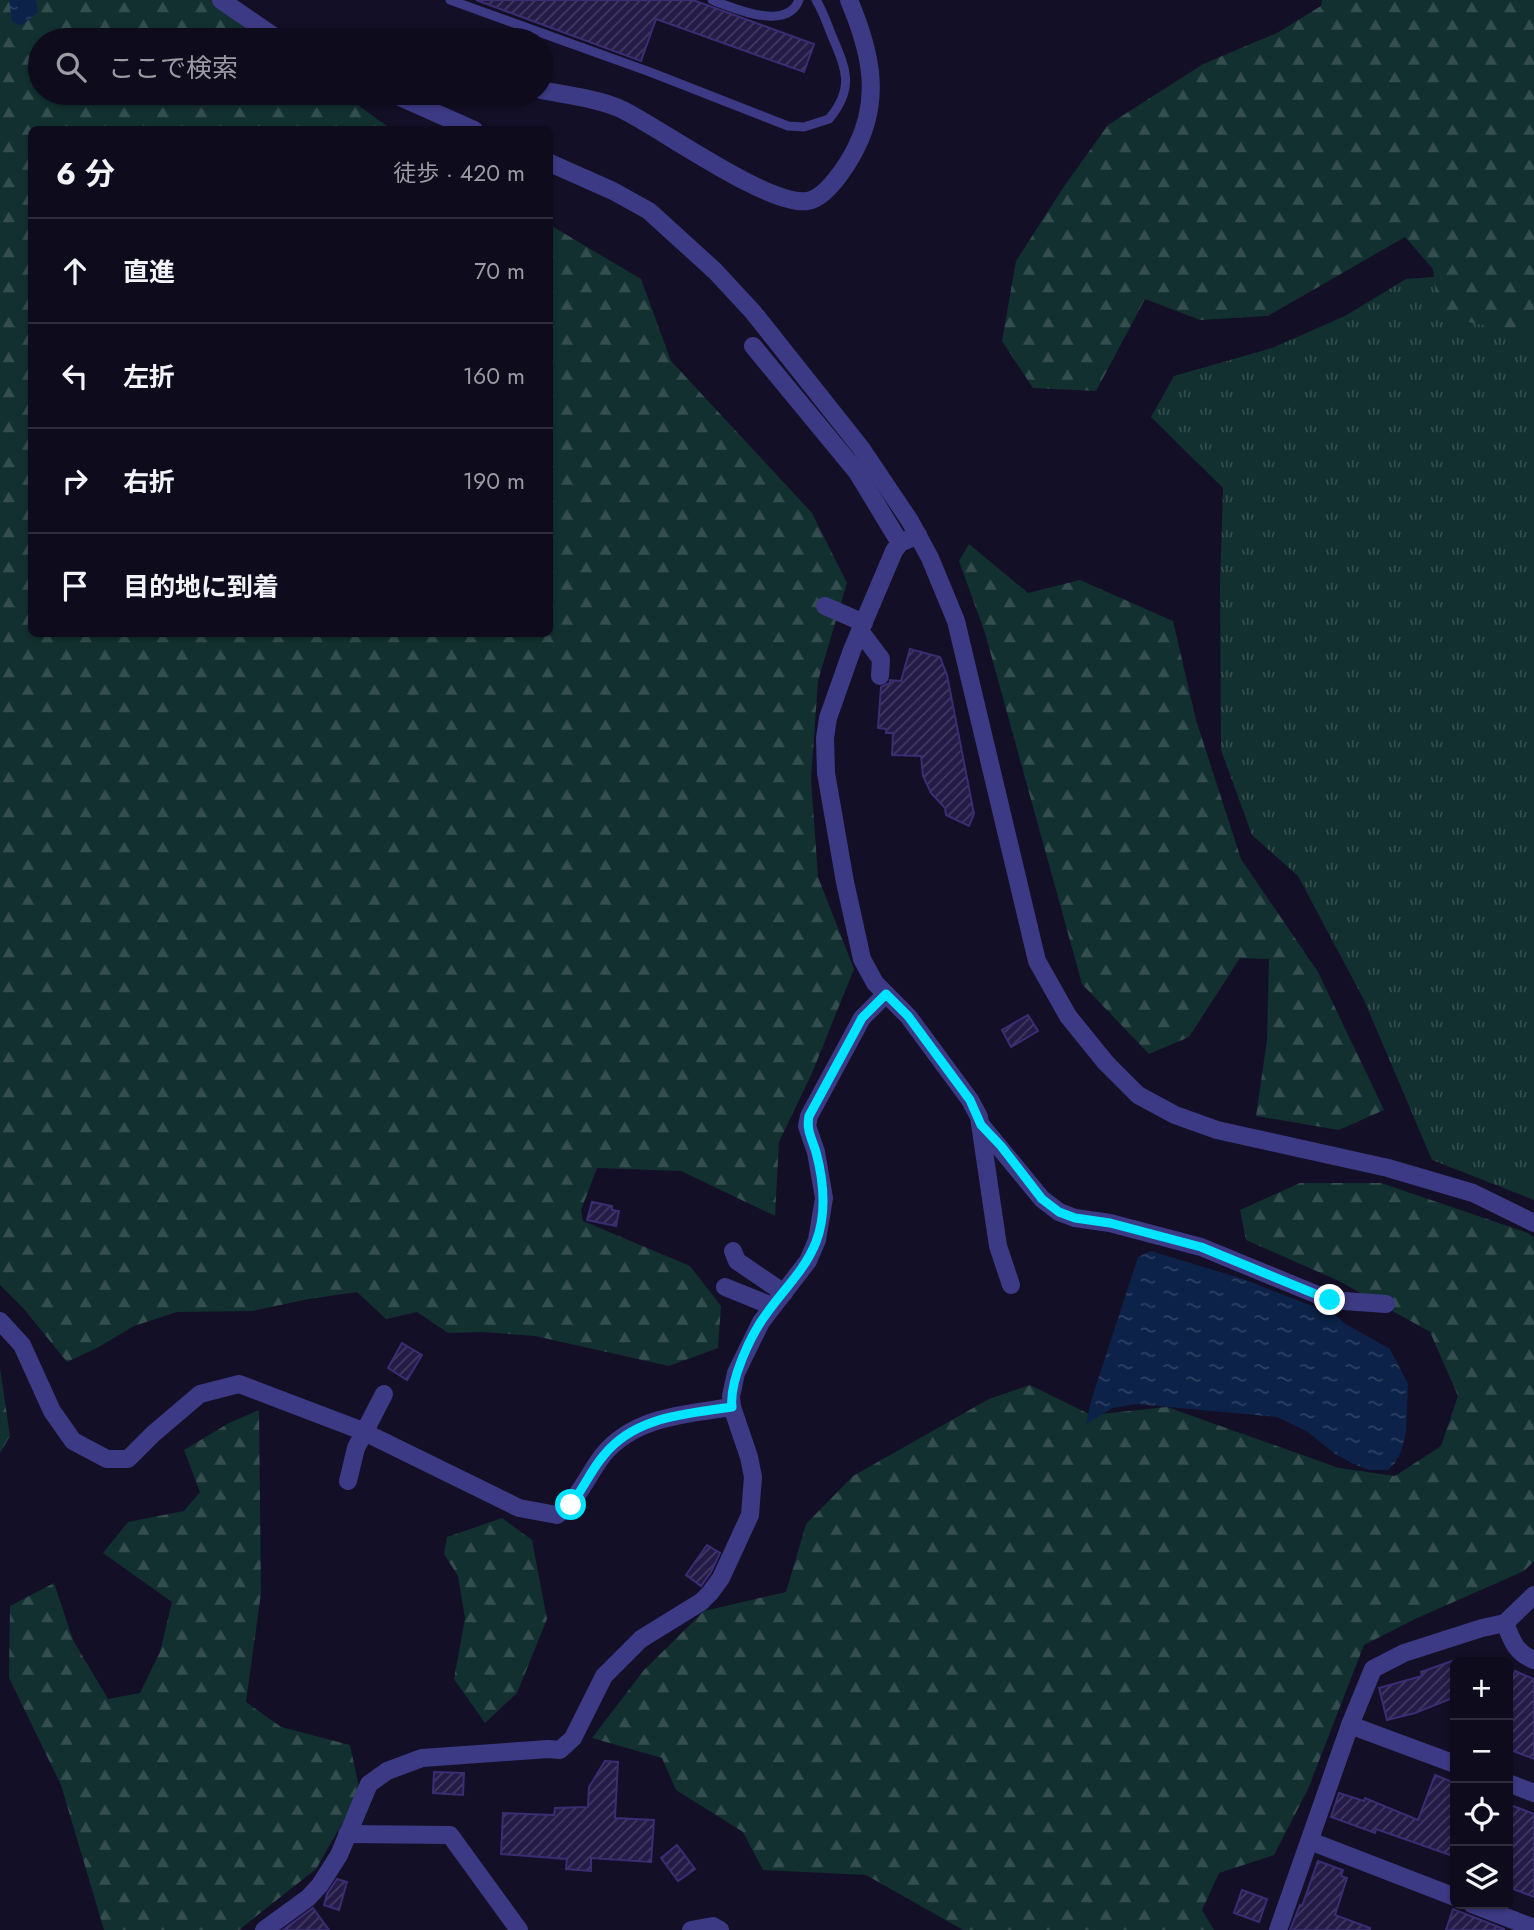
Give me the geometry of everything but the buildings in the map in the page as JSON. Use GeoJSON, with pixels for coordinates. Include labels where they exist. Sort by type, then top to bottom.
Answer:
{"type":"FeatureCollection","features":[{"type":"Feature","properties":{"kind":"street"},"geometry":{"type":"LineString","coordinates":[[221,0],[262,28]]}},
{"type":"Feature","properties":{"kind":"street"},"geometry":{"type":"LineString","coordinates":[[553,93],[620,109],[770,194],[792,201],[808,201],[817,198],[844,168],[857,145],[869,106],[873,80],[849,0]]}},
{"type":"Feature","properties":{"kind":"street"},"geometry":{"type":"LineString","coordinates":[[429,105],[467,126]]}},
{"type":"Feature","properties":{"kind":"street"},"geometry":{"type":"LineString","coordinates":[[553,164],[613,191],[649,212],[715,271],[753,312],[860,447],[918,535],[956,621],[1037,961],[1068,1016],[1106,1063],[1138,1095],[1175,1115],[1228,1133],[1388,1168],[1474,1193],[1534,1223]]}},
{"type":"Feature","properties":{"kind":"street"},"geometry":{"type":"LineString","coordinates":[[753,346],[857,472],[900,543]]}},
{"type":"Feature","properties":{"kind":"street"},"geometry":{"type":"LineString","coordinates":[[918,535],[900,543],[888,563],[862,627],[828,718],[825,738],[827,772],[845,882],[862,959],[875,983],[908,1016],[970,1100],[981,1125],[998,1246],[1011,1285]]}},
{"type":"Feature","properties":{"kind":"street"},"geometry":{"type":"LineString","coordinates":[[825,606],[862,627],[881,659],[880,676]]}},
{"type":"Feature","properties":{"kind":"street"},"geometry":{"type":"LineString","coordinates":[[264,1930],[320,1885],[339,1855],[369,1784],[387,1771],[422,1758],[548,1748],[560,1750],[572,1738],[604,1676],[642,1639],[701,1602],[721,1578],[744,1530],[752,1500],[753,1477],[749,1457],[732,1407],[731,1396],[736,1373],[761,1322],[808,1261],[817,1240],[823,1211],[823,1183],[807,1126],[809,1116],[862,1018],[886,994]]}},
{"type":"Feature","properties":{"kind":"street"},"geometry":{"type":"LineString","coordinates":[[981,1125],[1042,1199],[1059,1212],[1201,1247],[1330,1300],[1386,1304]]}},
{"type":"Feature","properties":{"kind":"street"},"geometry":{"type":"LineString","coordinates":[[733,1251],[737,1261],[778,1300]]}},
{"type":"Feature","properties":{"kind":"street"},"geometry":{"type":"LineString","coordinates":[[724,1287],[778,1300]]}},
{"type":"Feature","properties":{"kind":"street"},"geometry":{"type":"LineString","coordinates":[[0,1321],[22,1345],[52,1411],[73,1441],[107,1459],[128,1459],[200,1394],[239,1384],[363,1432],[519,1508],[557,1515],[571,1505],[604,1454],[628,1433],[658,1419],[732,1407]]}},
{"type":"Feature","properties":{"kind":"street"},"geometry":{"type":"LineString","coordinates":[[348,1481],[356,1448],[384,1394]]}},
{"type":"Feature","properties":{"kind":"street"},"geometry":{"type":"LineString","coordinates":[[1278,1930],[1350,1724],[1373,1669],[1404,1653],[1505,1623],[1534,1595]]}},
{"type":"Feature","properties":{"kind":"street"},"geometry":{"type":"LineString","coordinates":[[1505,1623],[1521,1655],[1534,1660]]}},
{"type":"Feature","properties":{"kind":"street"},"geometry":{"type":"LineString","coordinates":[[1350,1724],[1450,1761]]}},
{"type":"Feature","properties":{"kind":"street"},"geometry":{"type":"LineString","coordinates":[[1513,1785],[1534,1793]]}},
{"type":"Feature","properties":{"kind":"street"},"geometry":{"type":"LineString","coordinates":[[347,1834],[450,1835],[519,1930]]}},
{"type":"Feature","properties":{"kind":"street"},"geometry":{"type":"LineString","coordinates":[[1310,1841],[1450,1895]]}},
{"type":"Feature","properties":{"kind":"street"},"geometry":{"type":"LineString","coordinates":[[1485,1909],[1534,1928]]}},
{"type":"Feature","properties":{"kind":"street"},"geometry":{"type":"LineString","coordinates":[[691,1930],[713,1926],[720,1930]]}},
{"type":"Feature","properties":{"kind":"lane"},"geometry":{"type":"LineString","coordinates":[[450,0],[527,28]]}},
{"type":"Feature","properties":{"kind":"lane"},"geometry":{"type":"LineString","coordinates":[[712,0],[751,14],[765,16],[788,12],[797,7],[799,0]]}},
{"type":"Feature","properties":{"kind":"lane"},"geometry":{"type":"LineString","coordinates":[[553,37],[788,126],[804,127],[830,120],[842,99],[847,83],[842,59],[816,0]]}},
{"type":"Feature","properties":{"kind":"green space"},"geometry":{"type":"Polygon","coordinates":[[[0,0],[214,0],[252,28],[28,28],[28,105],[358,105],[387,126],[28,126],[28,637],[553,637],[553,227],[641,279],[671,361],[812,513],[847,583],[818,681],[811,779],[818,877],[854,969],[812,1073],[779,1142],[775,1216],[681,1171],[597,1168],[581,1210],[583,1221],[690,1266],[721,1306],[718,1348],[669,1366],[535,1336],[483,1332],[448,1333],[417,1312],[386,1319],[357,1292],[252,1311],[177,1312],[134,1326],[67,1362],[24,1309],[0,1285],[0,0]]]}},
{"type":"Feature","properties":{"kind":"green space"},"geometry":{"type":"Polygon","coordinates":[[[1322,0],[1534,0],[1534,335],[1438,316],[1433,269],[1405,237],[1268,316],[1200,320],[1145,299],[1096,391],[1033,388],[1002,341],[1016,261],[1108,125],[1203,64],[1277,33],[1321,6],[1322,0]]]}},
{"type":"Feature","properties":{"kind":"green space"},"geometry":{"type":"Polygon","coordinates":[[[1459,275],[1534,275],[1534,1200],[1432,1160],[1364,1000],[1298,876],[1252,835],[1221,750],[1220,585],[1223,488],[1151,417],[1174,376],[1272,348],[1345,316],[1406,279],[1459,275]]]}},
{"type":"Feature","properties":{"kind":"green space"},"geometry":{"type":"Polygon","coordinates":[[[969,544],[1028,593],[1080,580],[1173,621],[1196,720],[1241,859],[1318,972],[1384,1110],[1339,1130],[1256,1116],[1267,1040],[1269,959],[1240,958],[1189,1037],[1149,1054],[1082,984],[985,633],[959,561],[969,544]]]}},
{"type":"Feature","properties":{"kind":"green space"},"geometry":{"type":"Polygon","coordinates":[[[1300,1183],[1381,1183],[1528,1233],[1534,1238],[1534,1561],[1524,1571],[1415,1619],[1364,1645],[1308,1789],[1274,1855],[1219,1873],[1202,1910],[1214,1930],[963,1930],[866,1875],[763,1870],[743,1832],[676,1790],[662,1758],[592,1738],[644,1670],[704,1611],[786,1592],[806,1524],[853,1476],[989,1399],[1030,1385],[1091,1415],[1167,1407],[1339,1468],[1395,1476],[1441,1446],[1458,1396],[1430,1332],[1339,1281],[1246,1240],[1240,1210],[1300,1183]]]}},
{"type":"Feature","properties":{"kind":"green space"},"geometry":{"type":"Polygon","coordinates":[[[0,1368],[10,1436],[0,1453],[0,1368]]]}},
{"type":"Feature","properties":{"kind":"green space"},"geometry":{"type":"Polygon","coordinates":[[[259,1410],[261,1593],[246,1702],[281,1727],[350,1745],[360,1792],[316,1869],[239,1930],[104,1930],[61,1785],[9,1678],[10,1606],[54,1583],[73,1640],[108,1699],[140,1693],[160,1652],[172,1602],[103,1553],[128,1522],[184,1511],[200,1492],[184,1450],[229,1423],[259,1410]]]}},
{"type":"Feature","properties":{"kind":"green space"},"geometry":{"type":"Polygon","coordinates":[[[502,1518],[532,1540],[547,1619],[517,1693],[485,1723],[454,1679],[465,1618],[458,1576],[444,1554],[447,1537],[502,1518]]]}},
{"type":"Feature","properties":{"kind":"water"},"geometry":{"type":"Polygon","coordinates":[[[9,0],[36,0],[38,12],[21,26],[12,21],[9,0]]]}},
{"type":"Feature","properties":{"kind":"water"},"geometry":{"type":"Polygon","coordinates":[[[1151,1251],[1243,1279],[1335,1315],[1390,1349],[1408,1384],[1406,1432],[1395,1463],[1388,1470],[1369,1470],[1356,1465],[1335,1454],[1308,1432],[1277,1417],[1136,1404],[1113,1408],[1086,1424],[1138,1257],[1151,1251]]]}},
{"type":"Feature","properties":{"kind":"route"},"geometry":{"type":"LineString","coordinates":[[571,1505],[604,1454],[628,1433],[658,1419],[732,1407],[731,1396],[736,1373],[761,1322],[808,1261],[817,1240],[824,1198],[816,1152],[807,1126],[809,1116],[862,1018],[886,994],[908,1016],[970,1100],[981,1125],[1042,1199],[1059,1212],[1201,1247],[1330,1300]]}}]}
